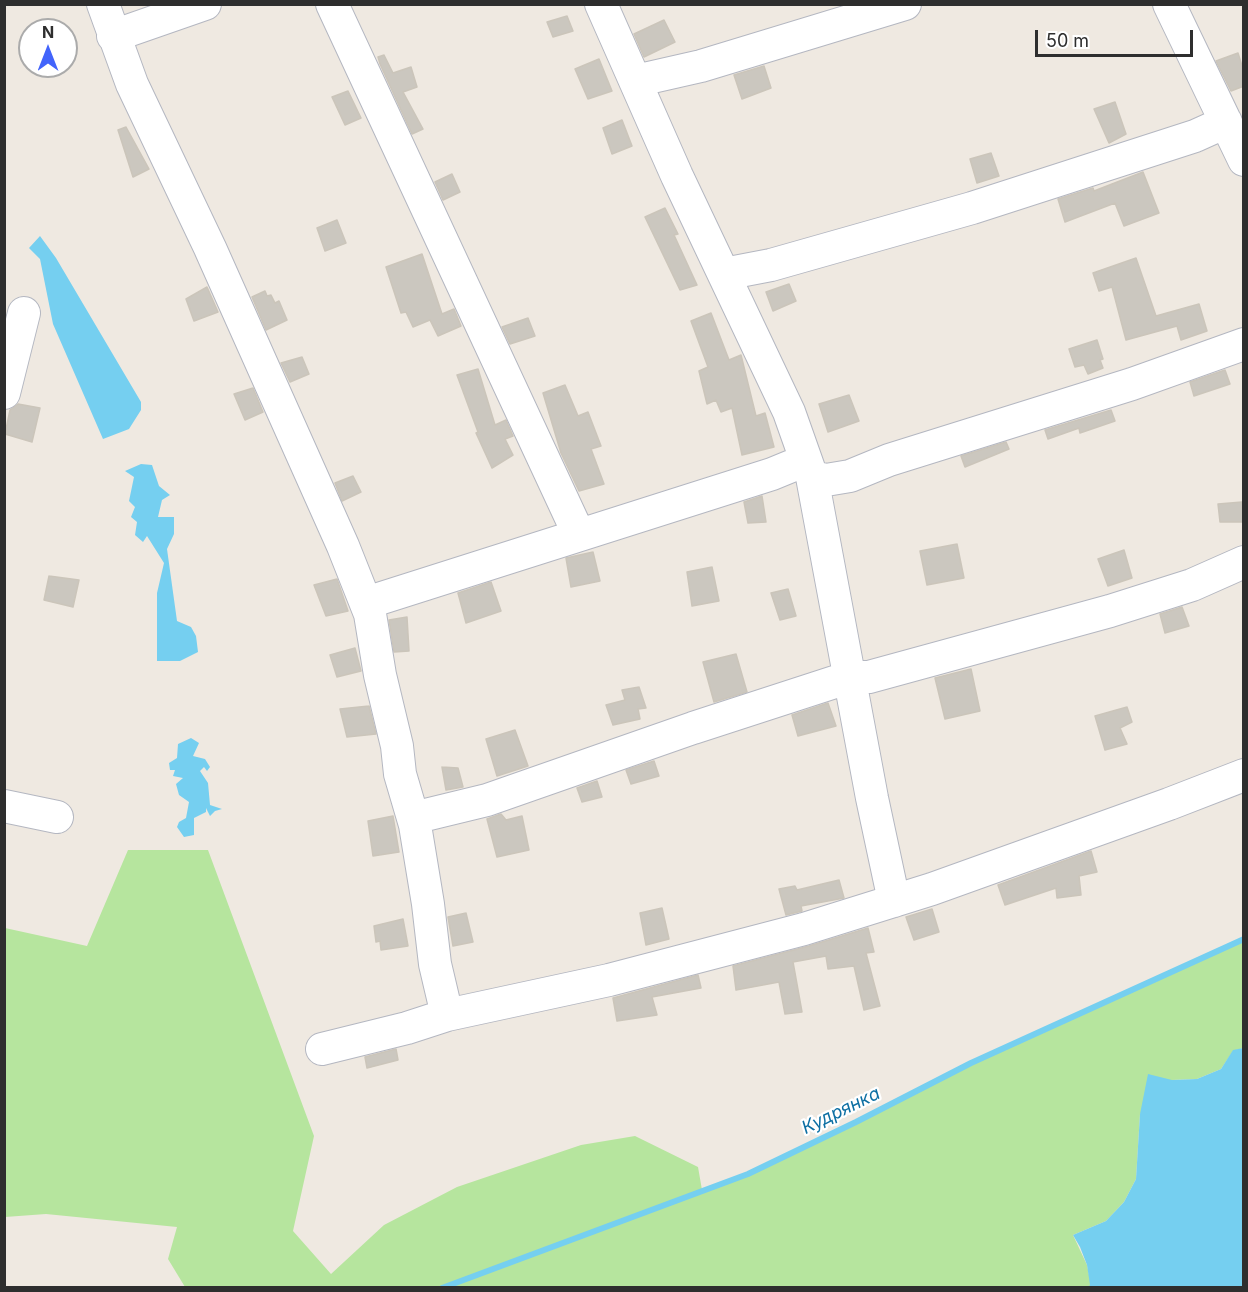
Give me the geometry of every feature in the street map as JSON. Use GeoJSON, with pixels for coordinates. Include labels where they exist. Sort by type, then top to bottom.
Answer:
{"type":"FeatureCollection","features":[{"type":"Feature","properties":{"kind":"street"},"geometry":{"type":"LineString","coordinates":[[103,4],[132,84],[210,248],[343,546],[366,603],[393,728],[400,774],[413,818],[428,904],[435,964],[447,1015]]}},
{"type":"Feature","properties":{"kind":"street"},"geometry":{"type":"LineString","coordinates":[[113,36],[204,4]]}},
{"type":"Feature","properties":{"kind":"street"},"geometry":{"type":"LineString","coordinates":[[332,4],[579,535]]}},
{"type":"Feature","properties":{"kind":"street"},"geometry":{"type":"LineString","coordinates":[[601,4],[677,176],[789,412],[809,468],[894,901]]}},
{"type":"Feature","properties":{"kind":"street"},"geometry":{"type":"LineString","coordinates":[[635,81],[701,66],[905,4]]}},
{"type":"Feature","properties":{"kind":"street"},"geometry":{"type":"LineString","coordinates":[[1169,4],[1244,160]]}},
{"type":"Feature","properties":{"kind":"street"},"geometry":{"type":"LineString","coordinates":[[724,274],[771,265],[972,208],[1196,136],[1226,122]]}},
{"type":"Feature","properties":{"kind":"street"},"geometry":{"type":"LineString","coordinates":[[4,393],[24,313]]}},
{"type":"Feature","properties":{"kind":"street"},"geometry":{"type":"LineString","coordinates":[[366,603],[772,474],[809,468],[826,480],[850,476],[889,460],[1132,384],[1244,344]]}},
{"type":"Feature","properties":{"kind":"street"},"geometry":{"type":"LineString","coordinates":[[413,818],[487,800],[693,728],[850,677],[869,677],[1110,611],[1192,585],[1244,562]]}},
{"type":"Feature","properties":{"kind":"street"},"geometry":{"type":"LineString","coordinates":[[322,1049],[407,1028],[447,1015],[598,982],[804,929],[894,901],[1169,804],[1244,775]]}},
{"type":"Feature","properties":{"kind":"street"},"geometry":{"type":"LineString","coordinates":[[4,806],[57,817]]}},
{"type":"Feature","properties":{"kind":"green space"},"geometry":{"type":"Polygon","coordinates":[[[128,850],[208,850],[314,1136],[293,1231],[331,1274],[384,1225],[457,1187],[581,1145],[635,1136],[698,1167],[702,1190],[748,1174],[971,1063],[1243,939],[1243,1048],[1233,1051],[1221,1069],[1197,1079],[1172,1080],[1140,1114],[1136,1179],[1124,1202],[1106,1221],[1073,1235],[1087,1265],[1091,1285],[1088,1287],[185,1287],[168,1259],[177,1227],[46,1214],[5,1217],[5,928],[87,946],[128,850]]]}},
{"type":"Feature","properties":{"kind":"water"},"geometry":{"type":"Polygon","coordinates":[[[40,236],[56,258],[141,402],[141,410],[129,429],[103,439],[53,324],[40,259],[29,248],[40,236]]]}},
{"type":"Feature","properties":{"kind":"water"},"geometry":{"type":"Polygon","coordinates":[[[141,464],[152,465],[159,486],[170,495],[162,500],[158,517],[174,517],[174,534],[167,549],[177,621],[191,627],[196,636],[198,652],[180,661],[157,661],[157,593],[164,563],[147,536],[143,542],[135,535],[137,522],[131,517],[135,507],[129,501],[134,477],[125,471],[141,464]]]}},
{"type":"Feature","properties":{"kind":"water"},"geometry":{"type":"Polygon","coordinates":[[[191,738],[199,743],[193,756],[205,759],[210,767],[207,771],[204,767],[200,771],[208,783],[210,805],[222,809],[210,816],[206,808],[206,812],[194,818],[194,835],[184,837],[177,827],[179,822],[186,818],[189,802],[179,795],[176,784],[183,778],[173,776],[175,770],[170,770],[169,763],[177,758],[178,744],[191,738]]]}},
{"type":"Feature","properties":{"kind":"water"},"geometry":{"type":"Polygon","coordinates":[[[1243,1048],[1243,1287],[1088,1287],[1090,1285],[1087,1265],[1073,1235],[1106,1221],[1124,1202],[1136,1179],[1140,1114],[1148,1074],[1172,1080],[1197,1079],[1221,1069],[1233,1050],[1243,1048]]]}},
{"type":"Feature","properties":{"kind":"building"},"geometry":{"type":"Polygon","coordinates":[[[567,16],[573,31],[553,37],[547,22],[567,16]]]}},
{"type":"Feature","properties":{"kind":"building"},"geometry":{"type":"Polygon","coordinates":[[[664,20],[675,42],[644,57],[634,34],[664,20]]]}},
{"type":"Feature","properties":{"kind":"building"},"geometry":{"type":"Polygon","coordinates":[[[1238,53],[1244,72],[1244,86],[1231,91],[1216,61],[1238,53]]]}},
{"type":"Feature","properties":{"kind":"building"},"geometry":{"type":"Polygon","coordinates":[[[384,55],[393,73],[411,67],[417,87],[403,92],[423,129],[412,134],[380,64],[378,57],[384,55]]]}},
{"type":"Feature","properties":{"kind":"building"},"geometry":{"type":"Polygon","coordinates":[[[599,59],[612,91],[588,99],[575,69],[599,59]]]}},
{"type":"Feature","properties":{"kind":"building"},"geometry":{"type":"Polygon","coordinates":[[[764,66],[771,88],[742,99],[734,75],[764,66]]]}},
{"type":"Feature","properties":{"kind":"building"},"geometry":{"type":"Polygon","coordinates":[[[348,91],[361,118],[345,125],[332,97],[348,91]]]}},
{"type":"Feature","properties":{"kind":"building"},"geometry":{"type":"Polygon","coordinates":[[[1115,102],[1126,134],[1109,143],[1094,109],[1115,102]]]}},
{"type":"Feature","properties":{"kind":"building"},"geometry":{"type":"Polygon","coordinates":[[[622,120],[632,146],[612,154],[603,128],[622,120]]]}},
{"type":"Feature","properties":{"kind":"building"},"geometry":{"type":"Polygon","coordinates":[[[126,127],[149,169],[133,177],[118,130],[126,127]]]}},
{"type":"Feature","properties":{"kind":"building"},"geometry":{"type":"Polygon","coordinates":[[[991,153],[999,176],[977,183],[970,159],[991,153]]]}},
{"type":"Feature","properties":{"kind":"building"},"geometry":{"type":"Polygon","coordinates":[[[1143,172],[1159,213],[1124,226],[1115,203],[1065,222],[1058,199],[1093,188],[1094,191],[1143,172]]]}},
{"type":"Feature","properties":{"kind":"building"},"geometry":{"type":"Polygon","coordinates":[[[452,174],[460,192],[443,200],[435,182],[452,174]]]}},
{"type":"Feature","properties":{"kind":"building"},"geometry":{"type":"Polygon","coordinates":[[[665,208],[678,234],[674,235],[697,285],[680,290],[645,217],[665,208]]]}},
{"type":"Feature","properties":{"kind":"building"},"geometry":{"type":"Polygon","coordinates":[[[337,220],[346,243],[325,251],[317,228],[337,220]]]}},
{"type":"Feature","properties":{"kind":"building"},"geometry":{"type":"Polygon","coordinates":[[[422,254],[442,314],[454,309],[461,326],[438,336],[430,320],[413,327],[406,312],[401,313],[386,267],[422,254]]]}},
{"type":"Feature","properties":{"kind":"building"},"geometry":{"type":"Polygon","coordinates":[[[1136,258],[1156,316],[1199,304],[1207,331],[1181,340],[1177,326],[1126,340],[1112,287],[1099,291],[1093,273],[1136,258]]]}},
{"type":"Feature","properties":{"kind":"building"},"geometry":{"type":"Polygon","coordinates":[[[789,284],[796,301],[773,311],[766,292],[789,284]]]}},
{"type":"Feature","properties":{"kind":"building"},"geometry":{"type":"Polygon","coordinates":[[[207,287],[218,312],[194,321],[186,299],[207,287]]]}},
{"type":"Feature","properties":{"kind":"building"},"geometry":{"type":"Polygon","coordinates":[[[265,291],[267,296],[271,295],[275,303],[279,301],[287,320],[266,330],[252,297],[265,291]]]}},
{"type":"Feature","properties":{"kind":"building"},"geometry":{"type":"Polygon","coordinates":[[[711,313],[729,360],[741,355],[756,416],[765,413],[774,447],[742,455],[732,408],[721,412],[716,400],[707,404],[699,371],[708,367],[691,321],[711,313]]]}},
{"type":"Feature","properties":{"kind":"building"},"geometry":{"type":"Polygon","coordinates":[[[528,318],[535,336],[510,344],[502,327],[528,318]]]}},
{"type":"Feature","properties":{"kind":"building"},"geometry":{"type":"Polygon","coordinates":[[[1097,340],[1103,359],[1100,360],[1103,368],[1088,374],[1084,365],[1075,367],[1069,349],[1097,340]]]}},
{"type":"Feature","properties":{"kind":"building"},"geometry":{"type":"Polygon","coordinates":[[[302,357],[309,374],[290,382],[281,363],[302,357]]]}},
{"type":"Feature","properties":{"kind":"building"},"geometry":{"type":"Polygon","coordinates":[[[478,369],[495,425],[506,420],[513,436],[505,439],[513,455],[492,468],[476,433],[478,432],[457,375],[478,369]]]}},
{"type":"Feature","properties":{"kind":"building"},"geometry":{"type":"Polygon","coordinates":[[[1225,370],[1230,384],[1194,396],[1190,382],[1225,370]]]}},
{"type":"Feature","properties":{"kind":"building"},"geometry":{"type":"Polygon","coordinates":[[[565,385],[578,416],[588,412],[601,446],[591,449],[604,484],[579,491],[561,453],[543,393],[565,385]]]}},
{"type":"Feature","properties":{"kind":"building"},"geometry":{"type":"Polygon","coordinates":[[[253,388],[263,412],[245,420],[234,394],[253,388]]]}},
{"type":"Feature","properties":{"kind":"building"},"geometry":{"type":"Polygon","coordinates":[[[849,395],[859,421],[828,432],[819,404],[849,395]]]}},
{"type":"Feature","properties":{"kind":"building"},"geometry":{"type":"Polygon","coordinates":[[[18,404],[40,408],[32,442],[5,434],[10,410],[18,404]]]}},
{"type":"Feature","properties":{"kind":"building"},"geometry":{"type":"Polygon","coordinates":[[[1111,410],[1115,421],[1080,433],[1079,428],[1048,439],[1045,430],[1111,410]]]}},
{"type":"Feature","properties":{"kind":"building"},"geometry":{"type":"Polygon","coordinates":[[[1006,442],[1009,449],[965,467],[961,456],[1006,442]]]}},
{"type":"Feature","properties":{"kind":"building"},"geometry":{"type":"Polygon","coordinates":[[[353,476],[361,492],[342,501],[335,483],[353,476]]]}},
{"type":"Feature","properties":{"kind":"building"},"geometry":{"type":"Polygon","coordinates":[[[762,496],[766,522],[748,523],[744,502],[762,496]]]}},
{"type":"Feature","properties":{"kind":"building"},"geometry":{"type":"Polygon","coordinates":[[[1242,502],[1243,522],[1220,522],[1218,504],[1242,502]]]}},
{"type":"Feature","properties":{"kind":"building"},"geometry":{"type":"Polygon","coordinates":[[[957,544],[964,578],[927,585],[920,551],[957,544]]]}},
{"type":"Feature","properties":{"kind":"building"},"geometry":{"type":"Polygon","coordinates":[[[1124,550],[1132,578],[1108,586],[1098,559],[1124,550]]]}},
{"type":"Feature","properties":{"kind":"building"},"geometry":{"type":"Polygon","coordinates":[[[593,552],[600,581],[571,587],[566,558],[593,552]]]}},
{"type":"Feature","properties":{"kind":"building"},"geometry":{"type":"Polygon","coordinates":[[[712,567],[719,601],[692,606],[687,572],[712,567]]]}},
{"type":"Feature","properties":{"kind":"building"},"geometry":{"type":"Polygon","coordinates":[[[49,576],[79,580],[73,607],[44,600],[49,576]]]}},
{"type":"Feature","properties":{"kind":"building"},"geometry":{"type":"Polygon","coordinates":[[[337,579],[348,611],[326,616],[314,585],[337,579]]]}},
{"type":"Feature","properties":{"kind":"building"},"geometry":{"type":"Polygon","coordinates":[[[491,582],[501,611],[466,623],[458,593],[491,582]]]}},
{"type":"Feature","properties":{"kind":"building"},"geometry":{"type":"Polygon","coordinates":[[[788,589],[796,616],[780,620],[771,593],[788,589]]]}},
{"type":"Feature","properties":{"kind":"building"},"geometry":{"type":"Polygon","coordinates":[[[1182,607],[1189,626],[1165,633],[1160,614],[1182,607]]]}},
{"type":"Feature","properties":{"kind":"building"},"geometry":{"type":"Polygon","coordinates":[[[407,617],[409,651],[394,652],[389,620],[407,617]]]}},
{"type":"Feature","properties":{"kind":"building"},"geometry":{"type":"Polygon","coordinates":[[[355,648],[361,671],[337,677],[330,655],[355,648]]]}},
{"type":"Feature","properties":{"kind":"building"},"geometry":{"type":"Polygon","coordinates":[[[736,654],[747,692],[714,702],[703,662],[736,654]]]}},
{"type":"Feature","properties":{"kind":"building"},"geometry":{"type":"Polygon","coordinates":[[[971,669],[980,711],[945,719],[935,678],[971,669]]]}},
{"type":"Feature","properties":{"kind":"building"},"geometry":{"type":"Polygon","coordinates":[[[639,687],[646,708],[638,709],[640,719],[613,725],[606,705],[625,700],[622,690],[639,687]]]}},
{"type":"Feature","properties":{"kind":"building"},"geometry":{"type":"Polygon","coordinates":[[[828,703],[836,726],[798,736],[792,715],[828,703]]]}},
{"type":"Feature","properties":{"kind":"building"},"geometry":{"type":"Polygon","coordinates":[[[369,706],[376,734],[347,737],[340,709],[369,706]]]}},
{"type":"Feature","properties":{"kind":"building"},"geometry":{"type":"Polygon","coordinates":[[[1127,707],[1132,722],[1120,728],[1127,744],[1105,750],[1095,716],[1127,707]]]}},
{"type":"Feature","properties":{"kind":"building"},"geometry":{"type":"Polygon","coordinates":[[[515,730],[528,766],[497,776],[486,739],[515,730]]]}},
{"type":"Feature","properties":{"kind":"building"},"geometry":{"type":"Polygon","coordinates":[[[654,761],[659,776],[631,784],[626,770],[654,761]]]}},
{"type":"Feature","properties":{"kind":"building"},"geometry":{"type":"Polygon","coordinates":[[[442,767],[458,768],[463,787],[446,790],[442,767]]]}},
{"type":"Feature","properties":{"kind":"building"},"geometry":{"type":"Polygon","coordinates":[[[597,781],[602,797],[582,802],[577,788],[597,781]]]}},
{"type":"Feature","properties":{"kind":"building"},"geometry":{"type":"Polygon","coordinates":[[[501,814],[506,820],[522,816],[529,850],[497,857],[487,819],[501,814]]]}},
{"type":"Feature","properties":{"kind":"building"},"geometry":{"type":"Polygon","coordinates":[[[393,816],[399,852],[373,856],[368,821],[393,816]]]}},
{"type":"Feature","properties":{"kind":"building"},"geometry":{"type":"Polygon","coordinates":[[[1091,851],[1097,872],[1079,876],[1081,895],[1057,898],[1056,888],[1005,905],[998,885],[1091,851]]]}},
{"type":"Feature","properties":{"kind":"building"},"geometry":{"type":"Polygon","coordinates":[[[839,880],[844,898],[801,906],[802,911],[786,915],[779,889],[795,886],[797,890],[839,880]]]}},
{"type":"Feature","properties":{"kind":"building"},"geometry":{"type":"Polygon","coordinates":[[[662,908],[669,939],[646,945],[640,913],[662,908]]]}},
{"type":"Feature","properties":{"kind":"building"},"geometry":{"type":"Polygon","coordinates":[[[932,909],[939,932],[914,940],[906,917],[932,909]]]}},
{"type":"Feature","properties":{"kind":"building"},"geometry":{"type":"Polygon","coordinates":[[[466,913],[473,942],[453,946],[448,917],[466,913]]]}},
{"type":"Feature","properties":{"kind":"building"},"geometry":{"type":"Polygon","coordinates":[[[403,919],[408,946],[381,950],[380,941],[376,942],[374,926],[403,919]]]}},
{"type":"Feature","properties":{"kind":"building"},"geometry":{"type":"Polygon","coordinates":[[[868,928],[874,952],[866,953],[880,1006],[864,1010],[854,966],[828,969],[826,956],[793,962],[802,1012],[785,1014],[779,982],[736,990],[733,966],[868,928]]]}},
{"type":"Feature","properties":{"kind":"building"},"geometry":{"type":"Polygon","coordinates":[[[698,975],[701,988],[652,997],[657,1015],[617,1021],[613,998],[698,975]]]}},
{"type":"Feature","properties":{"kind":"building"},"geometry":{"type":"Polygon","coordinates":[[[396,1049],[398,1060],[367,1068],[365,1057],[396,1049]]]}},
{"type":"Feature","properties":{"kind":"waterway","name":"Кудрянка"},"geometry":{"type":"LineString","coordinates":[[442,1288],[748,1174],[971,1063],[1244,939]]}}]}
